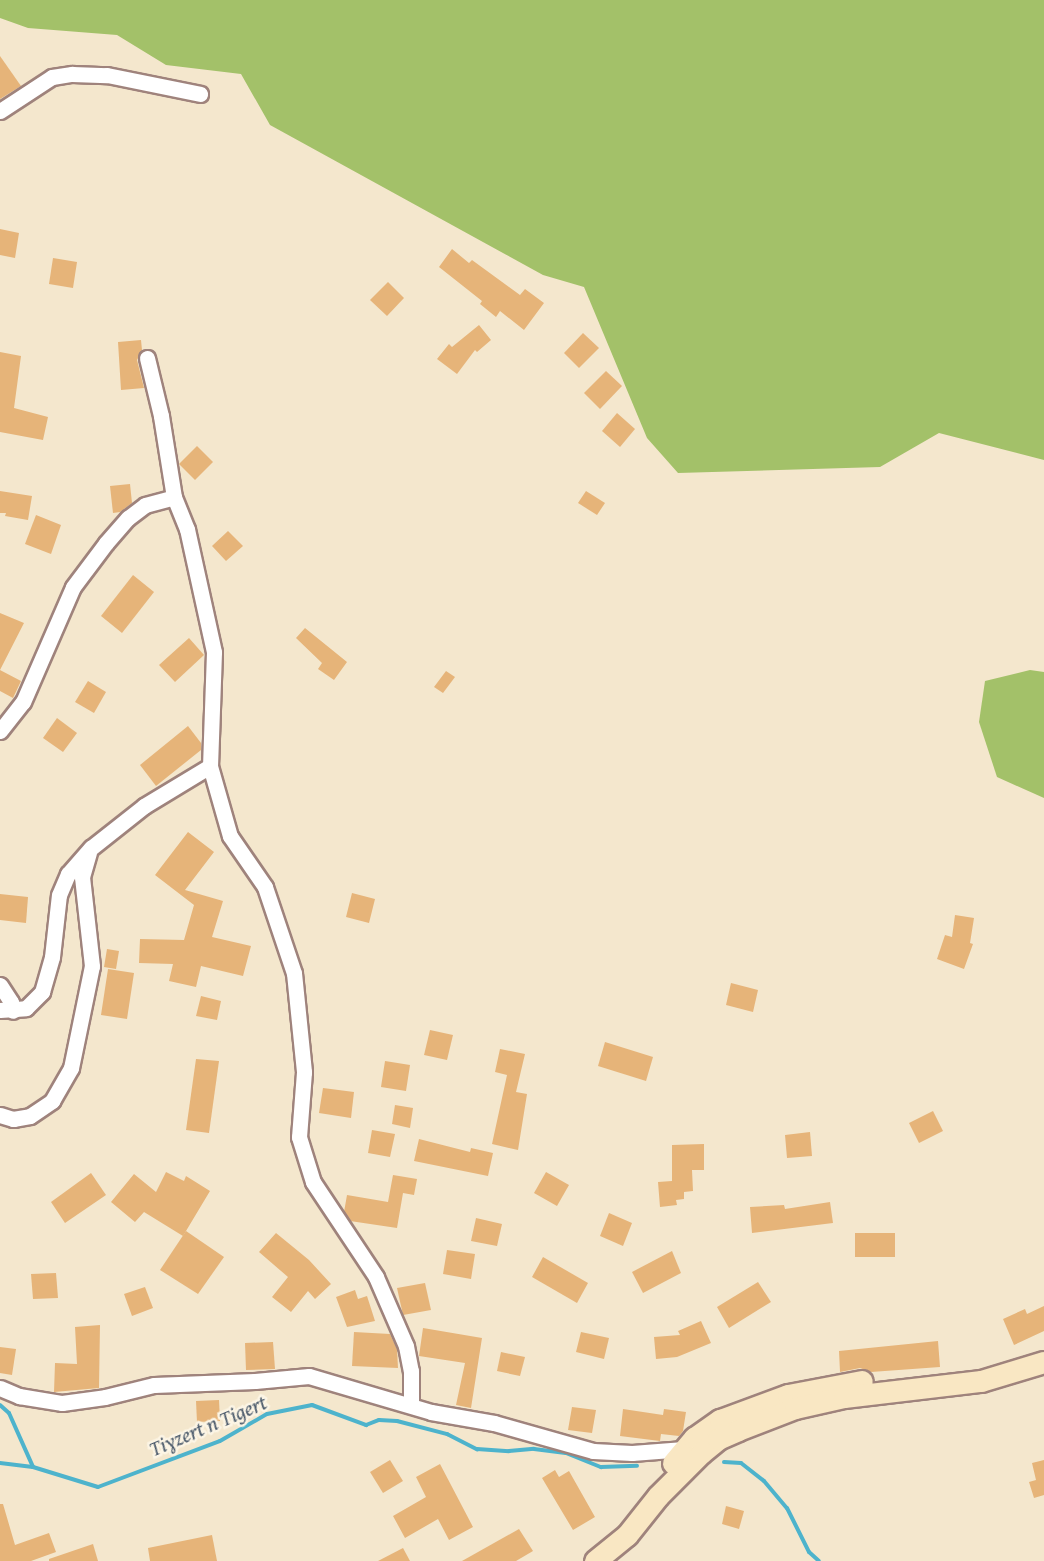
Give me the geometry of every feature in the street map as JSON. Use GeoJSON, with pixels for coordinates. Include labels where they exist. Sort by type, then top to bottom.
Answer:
{"type":"FeatureCollection","features":[{"type":"Feature","properties":{"kind":"street"},"geometry":{"type":"LineString","coordinates":[[0,111],[52,76],[72,74],[106,75],[200,94]]}},
{"type":"Feature","properties":{"kind":"street"},"geometry":{"type":"LineString","coordinates":[[147,358],[161,416],[174,497],[188,529],[214,652],[210,766],[230,836],[265,887],[294,973],[304,1072],[299,1137],[313,1182],[376,1277],[406,1346],[411,1371],[411,1405]]}},
{"type":"Feature","properties":{"kind":"street"},"geometry":{"type":"LineString","coordinates":[[0,731],[23,702],[73,587],[93,560],[128,518],[145,505],[174,497]]}},
{"type":"Feature","properties":{"kind":"street"},"geometry":{"type":"LineString","coordinates":[[6,1011],[26,1008],[42,992],[52,957],[58,894],[68,874],[91,848],[144,806],[210,766]]}},
{"type":"Feature","properties":{"kind":"street"},"geometry":{"type":"LineString","coordinates":[[0,1115],[13,1119],[30,1116],[52,1101],[71,1068],[92,966],[82,877],[91,848]]}},
{"type":"Feature","properties":{"kind":"street"},"geometry":{"type":"LineString","coordinates":[[0,985],[11,1002],[6,1011]]}},
{"type":"Feature","properties":{"kind":"street"},"geometry":{"type":"LineString","coordinates":[[658,1496],[670,1467],[684,1449],[694,1438],[720,1420],[788,1395],[842,1383],[933,1374],[979,1366],[1044,1348]]}},
{"type":"Feature","properties":{"kind":"street"},"geometry":{"type":"LineString","coordinates":[[595,1561],[627,1535],[658,1496],[701,1452],[718,1439],[784,1412],[844,1397],[981,1381],[1044,1362]]}},
{"type":"Feature","properties":{"kind":"street"},"geometry":{"type":"LineString","coordinates":[[0,1388],[19,1395],[62,1403],[105,1397],[154,1385],[255,1382],[309,1376],[431,1412],[494,1422],[593,1451],[632,1453],[684,1449]]}},
{"type":"Feature","properties":{"kind":"green space"},"geometry":{"type":"Polygon","coordinates":[[[0,0],[1044,0],[1044,460],[939,433],[880,467],[678,473],[647,438],[584,287],[543,275],[270,125],[241,74],[166,65],[117,35],[28,28],[0,18],[0,0]]]}},
{"type":"Feature","properties":{"kind":"green space"},"geometry":{"type":"Polygon","coordinates":[[[1030,670],[1044,672],[1044,798],[997,777],[979,722],[985,681],[1030,670]]]}},
{"type":"Feature","properties":{"kind":"building"},"geometry":{"type":"Polygon","coordinates":[[[0,56],[21,86],[0,99],[0,56]]]}},
{"type":"Feature","properties":{"kind":"building"},"geometry":{"type":"Polygon","coordinates":[[[0,229],[19,233],[15,258],[0,255],[0,229]]]}},
{"type":"Feature","properties":{"kind":"building"},"geometry":{"type":"Polygon","coordinates":[[[452,249],[469,263],[472,260],[520,295],[525,289],[544,303],[524,330],[500,311],[496,317],[480,304],[482,301],[439,267],[452,249]]]}},
{"type":"Feature","properties":{"kind":"building"},"geometry":{"type":"Polygon","coordinates":[[[53,258],[77,262],[73,288],[49,284],[53,258]]]}},
{"type":"Feature","properties":{"kind":"building"},"geometry":{"type":"Polygon","coordinates":[[[388,282],[404,298],[387,316],[370,300],[388,282]]]}},
{"type":"Feature","properties":{"kind":"building"},"geometry":{"type":"Polygon","coordinates":[[[479,325],[491,340],[477,352],[475,350],[457,374],[437,359],[449,344],[452,347],[479,325]]]}},
{"type":"Feature","properties":{"kind":"building"},"geometry":{"type":"Polygon","coordinates":[[[583,333],[599,348],[579,368],[564,353],[583,333]]]}},
{"type":"Feature","properties":{"kind":"building"},"geometry":{"type":"Polygon","coordinates":[[[141,340],[142,350],[137,360],[144,388],[121,390],[118,342],[141,340]]]}},
{"type":"Feature","properties":{"kind":"building"},"geometry":{"type":"Polygon","coordinates":[[[0,352],[21,356],[14,408],[48,417],[43,440],[0,432],[0,352]]]}},
{"type":"Feature","properties":{"kind":"building"},"geometry":{"type":"Polygon","coordinates":[[[606,371],[622,386],[600,409],[584,393],[606,371]]]}},
{"type":"Feature","properties":{"kind":"building"},"geometry":{"type":"Polygon","coordinates":[[[617,413],[635,429],[620,447],[602,431],[617,413]]]}},
{"type":"Feature","properties":{"kind":"building"},"geometry":{"type":"Polygon","coordinates":[[[197,446],[213,462],[195,480],[179,464],[197,446]]]}},
{"type":"Feature","properties":{"kind":"building"},"geometry":{"type":"Polygon","coordinates":[[[130,484],[132,503],[120,512],[113,513],[110,486],[130,484]]]}},
{"type":"Feature","properties":{"kind":"building"},"geometry":{"type":"Polygon","coordinates":[[[0,491],[32,496],[28,520],[0,513],[0,491]]]}},
{"type":"Feature","properties":{"kind":"building"},"geometry":{"type":"Polygon","coordinates":[[[586,491],[605,503],[597,515],[578,503],[586,491]]]}},
{"type":"Feature","properties":{"kind":"building"},"geometry":{"type":"Polygon","coordinates":[[[36,515],[61,525],[51,554],[25,544],[36,515]]]}},
{"type":"Feature","properties":{"kind":"building"},"geometry":{"type":"Polygon","coordinates":[[[228,531],[243,546],[226,561],[212,546],[228,531]]]}},
{"type":"Feature","properties":{"kind":"building"},"geometry":{"type":"Polygon","coordinates":[[[133,575],[154,592],[122,633],[101,616],[133,575]]]}},
{"type":"Feature","properties":{"kind":"building"},"geometry":{"type":"Polygon","coordinates":[[[0,613],[24,623],[0,670],[0,613]]]}},
{"type":"Feature","properties":{"kind":"building"},"geometry":{"type":"Polygon","coordinates":[[[305,628],[347,662],[334,680],[318,669],[322,663],[296,638],[305,628]]]}},
{"type":"Feature","properties":{"kind":"building"},"geometry":{"type":"Polygon","coordinates":[[[189,638],[204,655],[175,682],[159,665],[189,638]]]}},
{"type":"Feature","properties":{"kind":"building"},"geometry":{"type":"Polygon","coordinates":[[[0,670],[21,681],[13,698],[0,691],[0,670]]]}},
{"type":"Feature","properties":{"kind":"building"},"geometry":{"type":"Polygon","coordinates":[[[446,671],[455,677],[443,693],[434,687],[446,671]]]}},
{"type":"Feature","properties":{"kind":"building"},"geometry":{"type":"Polygon","coordinates":[[[88,681],[106,692],[94,713],[75,702],[88,681]]]}},
{"type":"Feature","properties":{"kind":"building"},"geometry":{"type":"Polygon","coordinates":[[[57,718],[77,733],[63,752],[43,738],[57,718]]]}},
{"type":"Feature","properties":{"kind":"building"},"geometry":{"type":"Polygon","coordinates":[[[188,726],[201,743],[201,750],[156,786],[140,765],[188,726]]]}},
{"type":"Feature","properties":{"kind":"building"},"geometry":{"type":"Polygon","coordinates":[[[188,832],[214,852],[185,890],[223,901],[212,937],[251,946],[243,976],[201,966],[196,987],[169,981],[173,964],[139,963],[140,939],[184,940],[194,905],[155,875],[188,832]]]}},
{"type":"Feature","properties":{"kind":"building"},"geometry":{"type":"Polygon","coordinates":[[[352,893],[375,899],[369,923],[346,917],[352,893]]]}},
{"type":"Feature","properties":{"kind":"building"},"geometry":{"type":"Polygon","coordinates":[[[0,894],[28,897],[26,923],[0,920],[0,894]]]}},
{"type":"Feature","properties":{"kind":"building"},"geometry":{"type":"Polygon","coordinates":[[[955,915],[974,918],[970,943],[973,944],[964,969],[937,959],[945,935],[952,937],[955,915]]]}},
{"type":"Feature","properties":{"kind":"building"},"geometry":{"type":"Polygon","coordinates":[[[107,949],[119,951],[116,969],[104,967],[107,949]]]}},
{"type":"Feature","properties":{"kind":"building"},"geometry":{"type":"Polygon","coordinates":[[[108,969],[134,973],[127,1019],[101,1015],[108,969]]]}},
{"type":"Feature","properties":{"kind":"building"},"geometry":{"type":"Polygon","coordinates":[[[731,983],[758,990],[753,1012],[726,1005],[731,983]]]}},
{"type":"Feature","properties":{"kind":"building"},"geometry":{"type":"Polygon","coordinates":[[[201,996],[221,1001],[217,1020],[196,1016],[201,996]]]}},
{"type":"Feature","properties":{"kind":"building"},"geometry":{"type":"Polygon","coordinates":[[[430,1030],[453,1035],[447,1060],[424,1055],[430,1030]]]}},
{"type":"Feature","properties":{"kind":"building"},"geometry":{"type":"Polygon","coordinates":[[[605,1042],[653,1057],[646,1081],[598,1066],[605,1042]]]}},
{"type":"Feature","properties":{"kind":"building"},"geometry":{"type":"Polygon","coordinates":[[[500,1049],[525,1054],[516,1092],[527,1094],[518,1150],[492,1144],[507,1075],[495,1072],[500,1049]]]}},
{"type":"Feature","properties":{"kind":"building"},"geometry":{"type":"Polygon","coordinates":[[[196,1059],[219,1061],[209,1133],[186,1130],[196,1059]]]}},
{"type":"Feature","properties":{"kind":"building"},"geometry":{"type":"Polygon","coordinates":[[[385,1061],[410,1065],[406,1091],[381,1087],[385,1061]]]}},
{"type":"Feature","properties":{"kind":"building"},"geometry":{"type":"Polygon","coordinates":[[[323,1088],[354,1092],[351,1118],[319,1113],[323,1088]]]}},
{"type":"Feature","properties":{"kind":"building"},"geometry":{"type":"Polygon","coordinates":[[[395,1105],[413,1108],[410,1128],[392,1124],[395,1105]]]}},
{"type":"Feature","properties":{"kind":"building"},"geometry":{"type":"Polygon","coordinates":[[[933,1111],[943,1131],[919,1143],[909,1123],[933,1111]]]}},
{"type":"Feature","properties":{"kind":"building"},"geometry":{"type":"Polygon","coordinates":[[[372,1130],[395,1134],[390,1157],[368,1153],[372,1130]]]}},
{"type":"Feature","properties":{"kind":"building"},"geometry":{"type":"Polygon","coordinates":[[[810,1132],[812,1156],[787,1158],[785,1135],[810,1132]]]}},
{"type":"Feature","properties":{"kind":"building"},"geometry":{"type":"Polygon","coordinates":[[[419,1139],[470,1152],[471,1148],[493,1153],[488,1176],[414,1161],[419,1139]]]}},
{"type":"Feature","properties":{"kind":"building"},"geometry":{"type":"Polygon","coordinates":[[[704,1144],[704,1170],[692,1170],[693,1191],[684,1192],[684,1199],[676,1200],[677,1205],[660,1207],[658,1182],[672,1181],[672,1145],[704,1144]]]}},
{"type":"Feature","properties":{"kind":"building"},"geometry":{"type":"Polygon","coordinates":[[[166,1172],[184,1181],[186,1176],[210,1191],[183,1236],[144,1212],[135,1222],[111,1202],[134,1174],[156,1192],[166,1172]]]}},
{"type":"Feature","properties":{"kind":"building"},"geometry":{"type":"Polygon","coordinates":[[[546,1172],[569,1185],[557,1206],[534,1193],[546,1172]]]}},
{"type":"Feature","properties":{"kind":"building"},"geometry":{"type":"Polygon","coordinates":[[[91,1173],[106,1195],[65,1223],[51,1202],[91,1173]]]}},
{"type":"Feature","properties":{"kind":"building"},"geometry":{"type":"Polygon","coordinates":[[[393,1175],[417,1179],[414,1195],[403,1193],[397,1228],[350,1221],[344,1212],[347,1195],[388,1202],[393,1175]]]}},
{"type":"Feature","properties":{"kind":"building"},"geometry":{"type":"Polygon","coordinates":[[[830,1202],[833,1223],[752,1233],[750,1207],[784,1205],[785,1209],[830,1202]]]}},
{"type":"Feature","properties":{"kind":"building"},"geometry":{"type":"Polygon","coordinates":[[[609,1213],[632,1223],[623,1246],[600,1236],[609,1213]]]}},
{"type":"Feature","properties":{"kind":"building"},"geometry":{"type":"Polygon","coordinates":[[[476,1218],[502,1224],[497,1246],[471,1241],[476,1218]]]}},
{"type":"Feature","properties":{"kind":"building"},"geometry":{"type":"Polygon","coordinates":[[[186,1231],[224,1257],[198,1294],[160,1270],[186,1231]]]}},
{"type":"Feature","properties":{"kind":"building"},"geometry":{"type":"Polygon","coordinates":[[[276,1233],[309,1260],[331,1284],[315,1299],[308,1291],[291,1312],[272,1297],[288,1277],[259,1252],[276,1233]]]}},
{"type":"Feature","properties":{"kind":"building"},"geometry":{"type":"Polygon","coordinates":[[[855,1233],[895,1233],[895,1257],[855,1257],[855,1233]]]}},
{"type":"Feature","properties":{"kind":"building"},"geometry":{"type":"Polygon","coordinates":[[[447,1250],[475,1254],[471,1279],[443,1274],[447,1250]]]}},
{"type":"Feature","properties":{"kind":"building"},"geometry":{"type":"Polygon","coordinates":[[[672,1251],[681,1273],[643,1293],[632,1272],[672,1251]]]}},
{"type":"Feature","properties":{"kind":"building"},"geometry":{"type":"Polygon","coordinates":[[[543,1257],[588,1283],[577,1303],[532,1277],[543,1257]]]}},
{"type":"Feature","properties":{"kind":"building"},"geometry":{"type":"Polygon","coordinates":[[[56,1273],[58,1298],[33,1299],[31,1274],[56,1273]]]}},
{"type":"Feature","properties":{"kind":"building"},"geometry":{"type":"Polygon","coordinates":[[[758,1282],[771,1302],[729,1328],[717,1307],[758,1282]]]}},
{"type":"Feature","properties":{"kind":"building"},"geometry":{"type":"Polygon","coordinates":[[[425,1283],[431,1310],[403,1315],[397,1288],[425,1283]]]}},
{"type":"Feature","properties":{"kind":"building"},"geometry":{"type":"Polygon","coordinates":[[[145,1287],[153,1308],[132,1316],[124,1294],[145,1287]]]}},
{"type":"Feature","properties":{"kind":"building"},"geometry":{"type":"Polygon","coordinates":[[[355,1290],[358,1299],[367,1296],[375,1321],[347,1327],[336,1297],[355,1290]]]}},
{"type":"Feature","properties":{"kind":"building"},"geometry":{"type":"Polygon","coordinates":[[[1044,1306],[1044,1331],[1014,1345],[1003,1319],[1025,1309],[1027,1314],[1044,1306]]]}},
{"type":"Feature","properties":{"kind":"building"},"geometry":{"type":"Polygon","coordinates":[[[701,1321],[711,1343],[677,1357],[656,1359],[654,1337],[680,1335],[678,1331],[701,1321]]]}},
{"type":"Feature","properties":{"kind":"building"},"geometry":{"type":"Polygon","coordinates":[[[100,1325],[99,1388],[54,1392],[55,1363],[77,1364],[75,1327],[100,1325]]]}},
{"type":"Feature","properties":{"kind":"building"},"geometry":{"type":"Polygon","coordinates":[[[423,1328],[482,1338],[471,1408],[456,1405],[465,1363],[419,1356],[423,1328]]]}},
{"type":"Feature","properties":{"kind":"building"},"geometry":{"type":"Polygon","coordinates":[[[354,1332],[390,1334],[397,1349],[398,1368],[352,1366],[354,1332]]]}},
{"type":"Feature","properties":{"kind":"building"},"geometry":{"type":"Polygon","coordinates":[[[581,1332],[609,1338],[604,1359],[576,1352],[581,1332]]]}},
{"type":"Feature","properties":{"kind":"building"},"geometry":{"type":"Polygon","coordinates":[[[938,1341],[940,1367],[871,1372],[860,1368],[840,1372],[839,1351],[938,1341]]]}},
{"type":"Feature","properties":{"kind":"building"},"geometry":{"type":"Polygon","coordinates":[[[273,1342],[275,1369],[246,1370],[245,1343],[273,1342]]]}},
{"type":"Feature","properties":{"kind":"building"},"geometry":{"type":"Polygon","coordinates":[[[0,1347],[16,1349],[12,1375],[0,1373],[0,1347]]]}},
{"type":"Feature","properties":{"kind":"building"},"geometry":{"type":"Polygon","coordinates":[[[501,1352],[525,1357],[520,1376],[497,1371],[501,1352]]]}},
{"type":"Feature","properties":{"kind":"building"},"geometry":{"type":"Polygon","coordinates":[[[219,1400],[220,1421],[197,1422],[196,1401],[219,1400]]]}},
{"type":"Feature","properties":{"kind":"building"},"geometry":{"type":"Polygon","coordinates":[[[572,1407],[596,1410],[592,1433],[568,1430],[572,1407]]]}},
{"type":"Feature","properties":{"kind":"building"},"geometry":{"type":"Polygon","coordinates":[[[623,1409],[663,1415],[664,1409],[686,1412],[683,1431],[679,1436],[661,1434],[660,1441],[620,1436],[623,1409]]]}},
{"type":"Feature","properties":{"kind":"building"},"geometry":{"type":"Polygon","coordinates":[[[390,1460],[403,1481],[383,1493],[370,1472],[390,1460]]]}},
{"type":"Feature","properties":{"kind":"building"},"geometry":{"type":"Polygon","coordinates":[[[1044,1460],[1044,1495],[1034,1498],[1029,1482],[1036,1480],[1032,1463],[1044,1460]]]}},
{"type":"Feature","properties":{"kind":"building"},"geometry":{"type":"Polygon","coordinates":[[[440,1464],[473,1527],[449,1540],[438,1519],[405,1538],[393,1516],[426,1497],[416,1477],[440,1464]]]}},
{"type":"Feature","properties":{"kind":"building"},"geometry":{"type":"Polygon","coordinates":[[[555,1470],[559,1477],[569,1471],[595,1517],[573,1530],[542,1478],[555,1470]]]}},
{"type":"Feature","properties":{"kind":"building"},"geometry":{"type":"Polygon","coordinates":[[[0,1504],[3,1504],[15,1545],[49,1533],[56,1552],[31,1561],[0,1561],[0,1504]]]}},
{"type":"Feature","properties":{"kind":"building"},"geometry":{"type":"Polygon","coordinates":[[[726,1506],[744,1511],[739,1529],[722,1524],[726,1506]]]}},
{"type":"Feature","properties":{"kind":"building"},"geometry":{"type":"Polygon","coordinates":[[[519,1529],[533,1551],[516,1561],[462,1561],[519,1529]]]}},
{"type":"Feature","properties":{"kind":"building"},"geometry":{"type":"Polygon","coordinates":[[[212,1535],[217,1561],[150,1561],[148,1548],[212,1535]]]}},
{"type":"Feature","properties":{"kind":"building"},"geometry":{"type":"Polygon","coordinates":[[[93,1544],[98,1561],[49,1561],[49,1559],[93,1544]]]}},
{"type":"Feature","properties":{"kind":"building"},"geometry":{"type":"Polygon","coordinates":[[[403,1548],[410,1561],[378,1561],[403,1548]]]}},
{"type":"Feature","properties":{"kind":"waterway"},"geometry":{"type":"LineString","coordinates":[[0,1405],[9,1413],[33,1467]]}},
{"type":"Feature","properties":{"kind":"waterway","name":"Tiɣzert n Tigert"},"geometry":{"type":"LineString","coordinates":[[0,1463],[33,1467],[98,1487],[220,1441],[267,1414],[312,1405],[366,1425],[379,1420],[397,1421],[447,1434],[477,1449],[509,1451],[534,1449],[566,1453],[601,1467],[637,1466]]}},
{"type":"Feature","properties":{"kind":"waterway","name":"Tiɣzert n Tigert"},"geometry":{"type":"LineString","coordinates":[[724,1462],[741,1463],[764,1481],[787,1508],[809,1552],[819,1561]]}}]}
